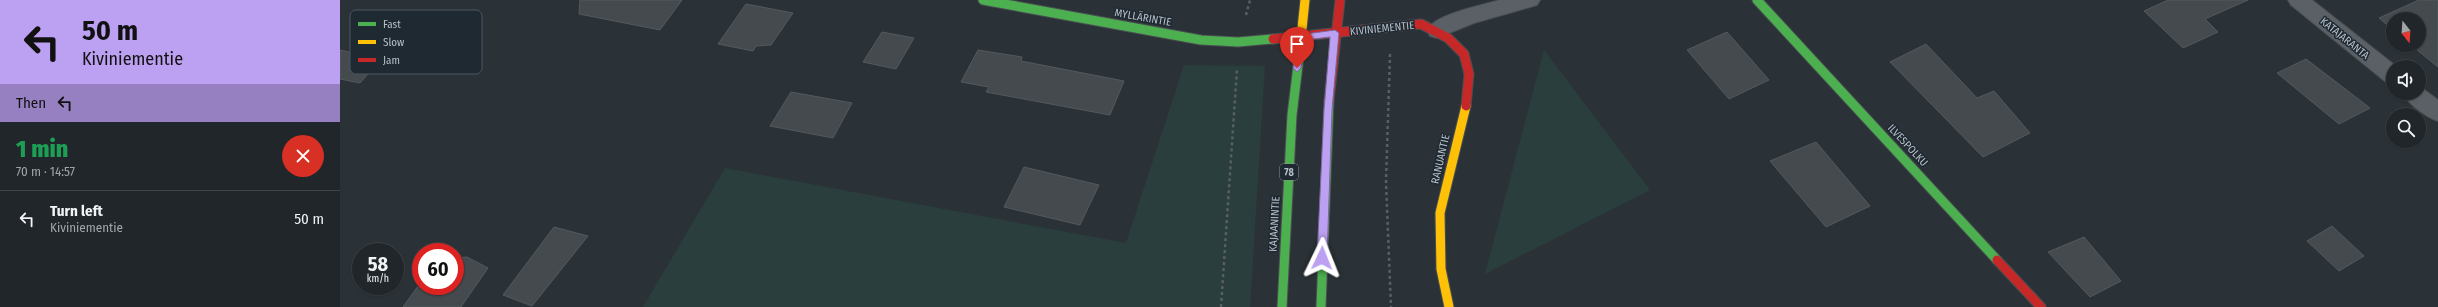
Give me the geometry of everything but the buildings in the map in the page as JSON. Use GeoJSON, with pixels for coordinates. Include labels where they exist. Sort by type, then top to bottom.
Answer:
{"type":"FeatureCollection","features":[{"type":"Feature","properties":{"kind":"street","name":"MYLLÄRINTIE"},"geometry":{"type":"LineString","coordinates":[[983,0],[1201,40],[1238,42],[1301,37]]}},
{"type":"Feature","properties":{"kind":"street","name":"KAJAANINTIE"},"geometry":{"type":"LineString","coordinates":[[1282,307],[1292,115],[1305,0]]}},
{"type":"Feature","properties":{"kind":"street"},"geometry":{"type":"LineString","coordinates":[[1321,307],[1328,110],[1335,33],[1340,0]]}},
{"type":"Feature","properties":{"kind":"street"},"geometry":{"type":"LineString","coordinates":[[1437,30],[1469,16],[1530,0]]}},
{"type":"Feature","properties":{"kind":"street","name":"ILVESPOLKU"},"geometry":{"type":"LineString","coordinates":[[1757,0],[2041,307]]}},
{"type":"Feature","properties":{"kind":"street","name":"KATAJARANTA"},"geometry":{"type":"LineString","coordinates":[[2298,0],[2386,70]]}},
{"type":"Feature","properties":{"kind":"street","name":"KIVINIEMENTIE"},"geometry":{"type":"LineString","coordinates":[[1301,37],[1421,24],[1437,30]]}},
{"type":"Feature","properties":{"kind":"street","name":"RANUANTIE"},"geometry":{"type":"LineString","coordinates":[[1437,30],[1455,44],[1467,60],[1470,85],[1442,202],[1440,253],[1449,307]]}},
{"type":"Feature","properties":{"kind":"street"},"geometry":{"type":"LineString","coordinates":[[2423,100],[2438,112]]}},
{"type":"Feature","properties":{"kind":"path"},"geometry":{"type":"LineString","coordinates":[[1221,307],[1238,42],[1250,0]]}},
{"type":"Feature","properties":{"kind":"path"},"geometry":{"type":"LineString","coordinates":[[1390,59],[1386,182],[1391,307]]}},
{"type":"Feature","properties":{"kind":"green space"},"geometry":{"type":"Polygon","coordinates":[[[1544,50],[1650,190],[1485,274],[1544,50]]]}},
{"type":"Feature","properties":{"kind":"green space"},"geometry":{"type":"Polygon","coordinates":[[[1184,65],[1265,66],[1250,307],[643,307],[725,168],[1126,243],[1184,65]]]}},
{"type":"Feature","properties":{"kind":"traffic: fast"},"geometry":{"type":"LineString","coordinates":[[983,0],[1201,40],[1238,42],[1273,39]]}},
{"type":"Feature","properties":{"kind":"traffic: fast"},"geometry":{"type":"LineString","coordinates":[[1757,0],[1997,260]]}},
{"type":"Feature","properties":{"kind":"traffic: fast"},"geometry":{"type":"LineString","coordinates":[[1282,307],[1292,115],[1299,57]]}},
{"type":"Feature","properties":{"kind":"traffic: fast"},"geometry":{"type":"LineString","coordinates":[[1321,307],[1329,101]]}},
{"type":"Feature","properties":{"kind":"traffic: slow"},"geometry":{"type":"LineString","coordinates":[[1299,57],[1305,0]]}},
{"type":"Feature","properties":{"kind":"traffic: slow"},"geometry":{"type":"LineString","coordinates":[[1449,307],[1441,269],[1440,213],[1466,106]]}},
{"type":"Feature","properties":{"kind":"traffic: jam"},"geometry":{"type":"LineString","coordinates":[[1329,101],[1340,0]]}},
{"type":"Feature","properties":{"kind":"traffic: jam"},"geometry":{"type":"LineString","coordinates":[[1273,39],[1421,24],[1448,38],[1464,54],[1469,74],[1466,106]]}},
{"type":"Feature","properties":{"kind":"traffic: jam"},"geometry":{"type":"LineString","coordinates":[[1997,260],[2041,307]]}},
{"type":"Feature","properties":{"kind":"route"},"geometry":{"type":"LineString","coordinates":[[1297,68],[1301,37],[1335,33],[1328,110],[1322,258]]}}]}
